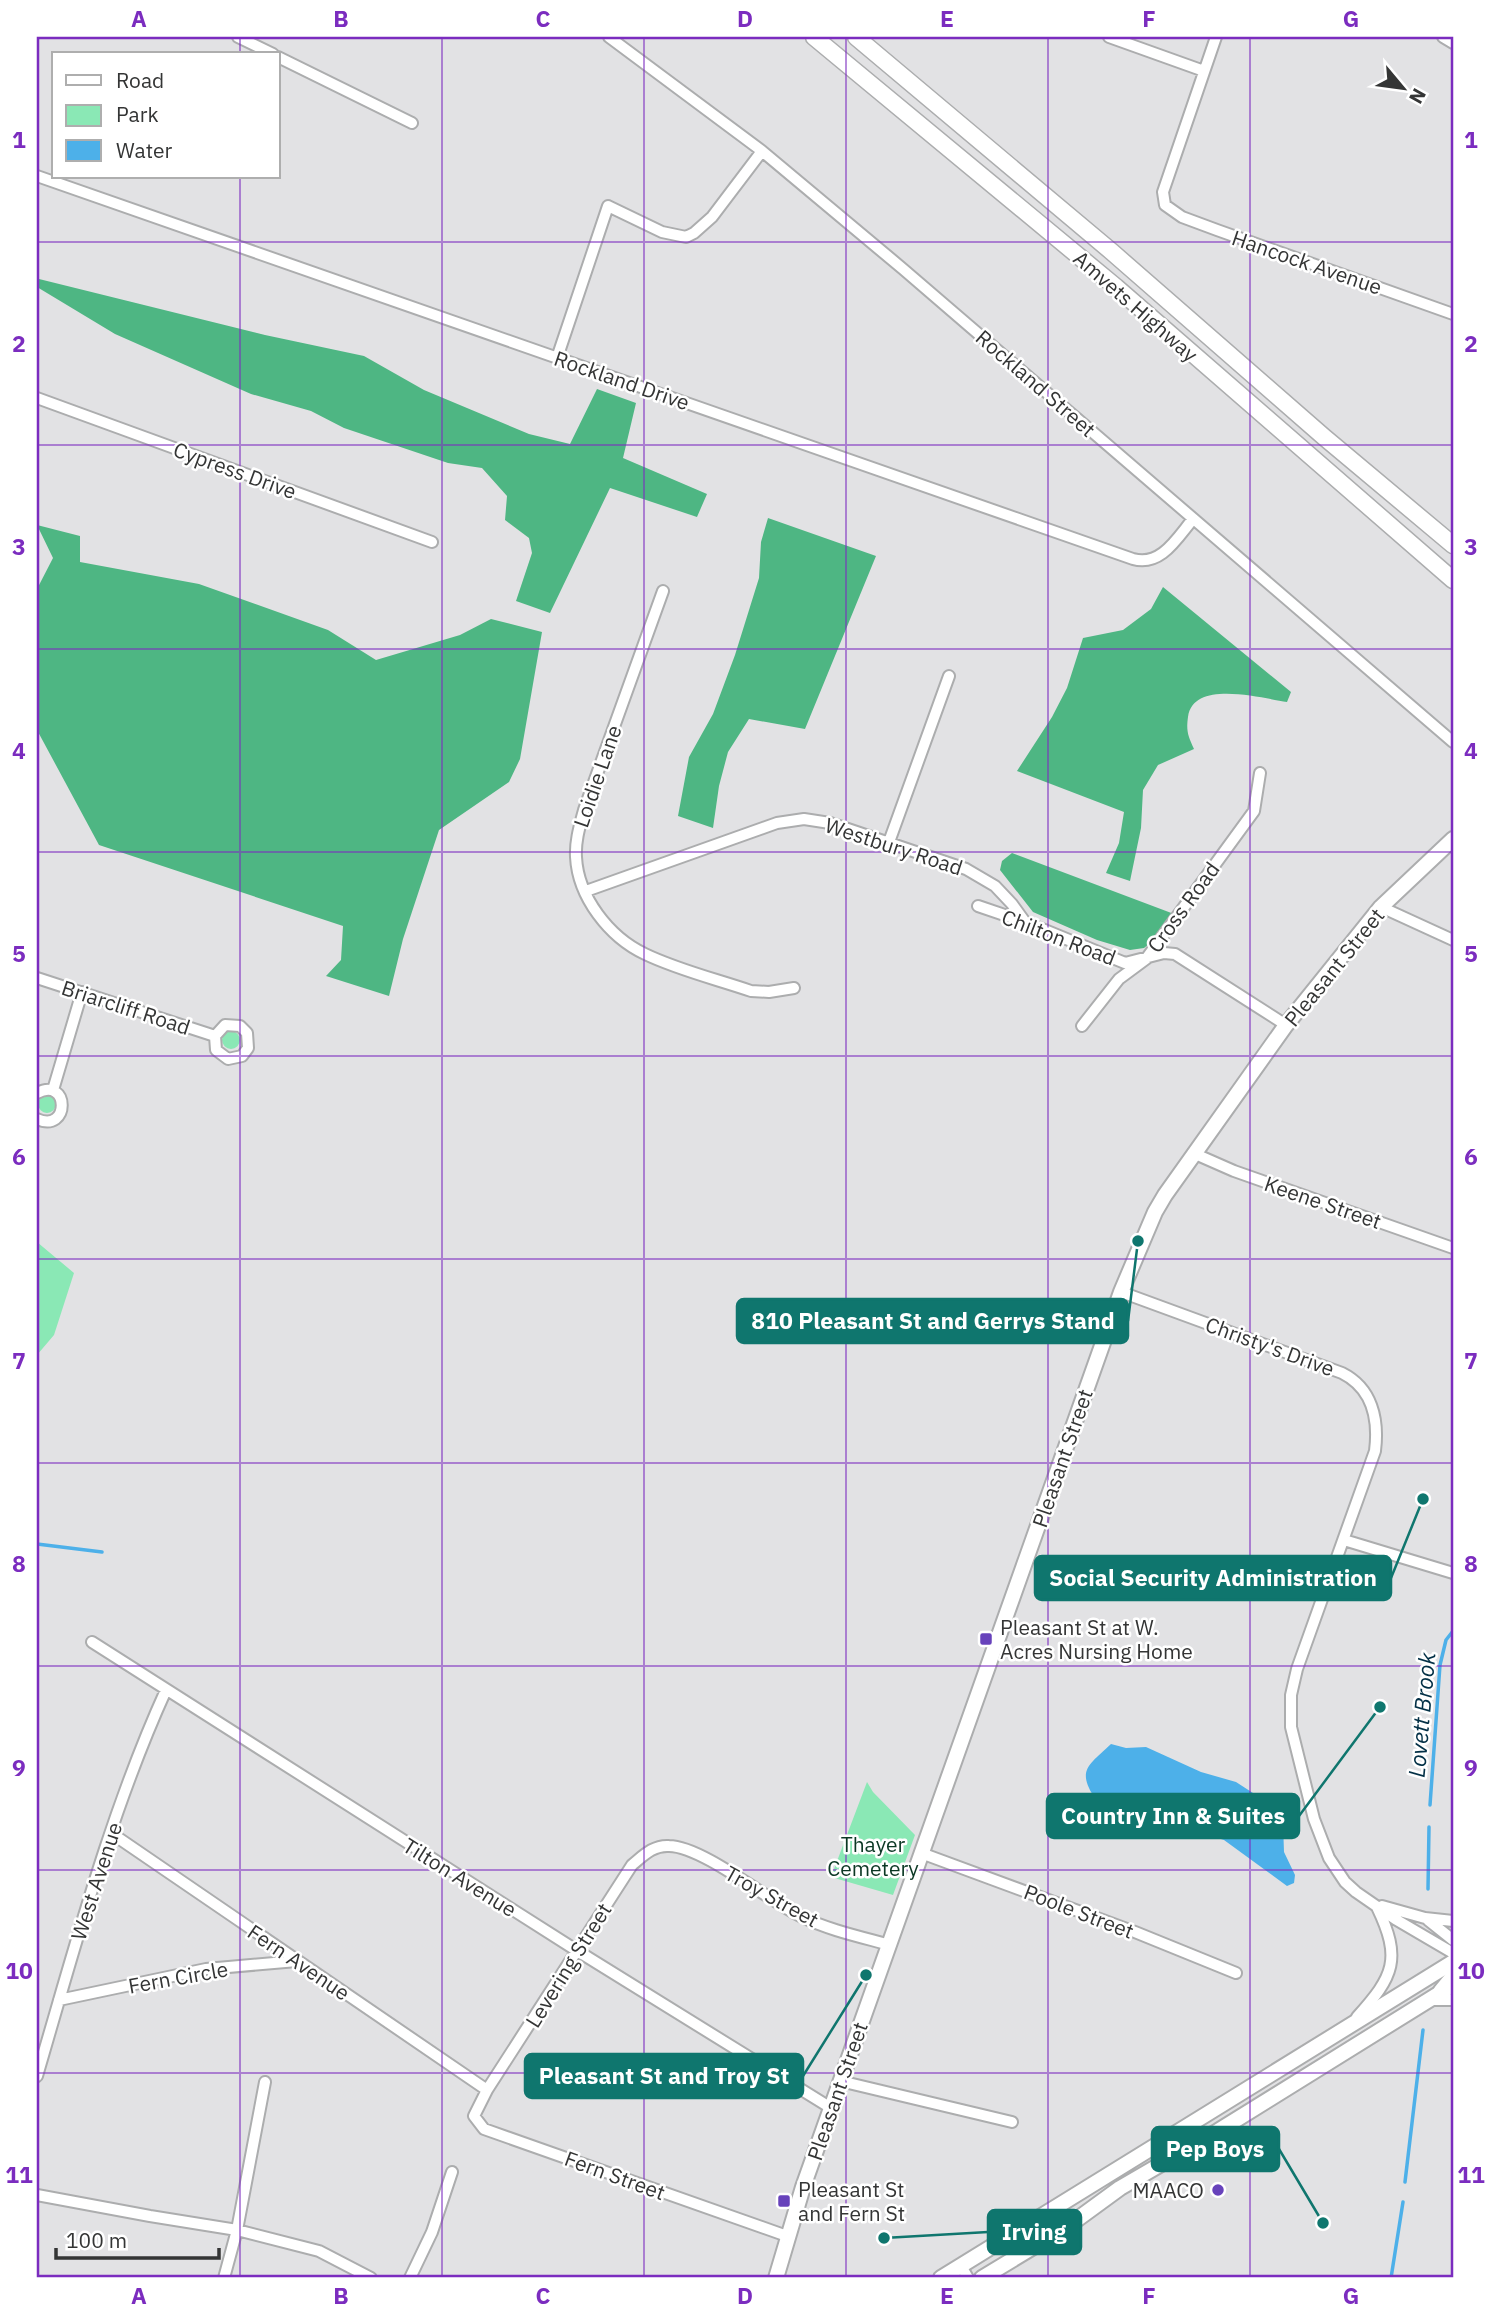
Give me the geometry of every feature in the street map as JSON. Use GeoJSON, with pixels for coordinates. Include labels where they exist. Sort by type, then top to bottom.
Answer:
{"type":"FeatureCollection","features":[{"type":"Feature","properties":{"kind":"highway","name":"Amvets Highway"},"geometry":{"type":"LineString","coordinates":[[814,37],[1116,287],[1453,580]]}},
{"type":"Feature","properties":{"kind":"highway","name":"Amvets Highway"},"geometry":{"type":"LineString","coordinates":[[856,37],[1112,252],[1324,437],[1453,545]]}},
{"type":"Feature","properties":{"kind":"main road","name":"Pleasant Street"},"geometry":{"type":"LineString","coordinates":[[776,2278],[787,2236],[921,1853],[1121,1292],[1155,1212],[1193,1153],[1286,1025],[1381,907],[1453,839]]}},
{"type":"Feature","properties":{"kind":"main road"},"geometry":{"type":"LineString","coordinates":[[940,2278],[965,2272],[1434,1973],[1453,1975]]}},
{"type":"Feature","properties":{"kind":"main road"},"geometry":{"type":"LineString","coordinates":[[982,2278],[1062,2230],[1121,2188],[1430,2000],[1453,1975]]}},
{"type":"Feature","properties":{"kind":"street"},"geometry":{"type":"LineString","coordinates":[[238,37],[269,52]]}},
{"type":"Feature","properties":{"kind":"street","name":"Rockland Street"},"geometry":{"type":"LineString","coordinates":[[609,37],[762,151],[1453,742]]}},
{"type":"Feature","properties":{"kind":"street"},"geometry":{"type":"LineString","coordinates":[[1109,37],[1204,71],[1216,37]]}},
{"type":"Feature","properties":{"kind":"street"},"geometry":{"type":"LineString","coordinates":[[1443,37],[1453,43]]}},
{"type":"Feature","properties":{"kind":"street"},"geometry":{"type":"LineString","coordinates":[[280,58],[412,123]]}},
{"type":"Feature","properties":{"kind":"street","name":"Hancock Avenue"},"geometry":{"type":"LineString","coordinates":[[1204,71],[1163,192],[1165,205],[1175,214],[1205,226],[1453,314]]}},
{"type":"Feature","properties":{"kind":"street"},"geometry":{"type":"LineString","coordinates":[[557,358],[608,206],[662,232],[686,237],[712,217],[762,151]]}},
{"type":"Feature","properties":{"kind":"street","name":"Rockland Drive"},"geometry":{"type":"LineString","coordinates":[[37,176],[1144,562],[1155,559],[1166,550],[1193,519]]}},
{"type":"Feature","properties":{"kind":"street","name":"Cypress Drive"},"geometry":{"type":"LineString","coordinates":[[37,398],[432,542]]}},
{"type":"Feature","properties":{"kind":"street","name":"Loidie Lane"},"geometry":{"type":"LineString","coordinates":[[663,591],[584,810],[576,837],[577,868],[596,911],[625,943],[645,954],[751,991],[769,992],[794,988]]}},
{"type":"Feature","properties":{"kind":"street"},"geometry":{"type":"LineString","coordinates":[[889,842],[949,676]]}},
{"type":"Feature","properties":{"kind":"street","name":"Cross Road"},"geometry":{"type":"LineString","coordinates":[[1082,1026],[1119,979],[1146,959],[1254,811],[1260,774]]}},
{"type":"Feature","properties":{"kind":"street","name":"Westbury Road"},"geometry":{"type":"LineString","coordinates":[[586,891],[777,823],[804,819],[830,823],[966,869],[995,886],[1025,922]]}},
{"type":"Feature","properties":{"kind":"street","name":"Chilton Road"},"geometry":{"type":"LineString","coordinates":[[978,906],[1125,962],[1164,953],[1175,954],[1286,1025]]}},
{"type":"Feature","properties":{"kind":"street"},"geometry":{"type":"LineString","coordinates":[[1381,907],[1453,940]]}},
{"type":"Feature","properties":{"kind":"street","name":"Briarcliff Road"},"geometry":{"type":"LineString","coordinates":[[37,978],[215,1036]]}},
{"type":"Feature","properties":{"kind":"street"},"geometry":{"type":"LineString","coordinates":[[53,1090],[82,992]]}},
{"type":"Feature","properties":{"kind":"street"},"geometry":{"type":"LineString","coordinates":[[37,1093],[45,1089],[53,1090],[62,1100],[60,1115],[46,1122],[37,1119]]}},
{"type":"Feature","properties":{"kind":"street","name":"Keene Street"},"geometry":{"type":"LineString","coordinates":[[1193,1153],[1234,1171],[1453,1248]]}},
{"type":"Feature","properties":{"kind":"street","name":"Christy's Drive"},"geometry":{"type":"LineString","coordinates":[[1121,1292],[1335,1370],[1360,1385],[1368,1397],[1374,1413],[1376,1442],[1369,1473],[1297,1669],[1291,1695],[1291,1727],[1314,1819],[1329,1858],[1345,1882],[1395,1919],[1453,1953]]}},
{"type":"Feature","properties":{"kind":"street"},"geometry":{"type":"LineString","coordinates":[[1344,1540],[1453,1573]]}},
{"type":"Feature","properties":{"kind":"street","name":"Tilton Avenue"},"geometry":{"type":"LineString","coordinates":[[92,1642],[576,1950],[831,2108]]}},
{"type":"Feature","properties":{"kind":"street","name":"West Avenue"},"geometry":{"type":"LineString","coordinates":[[37,2076],[111,1833],[150,1725],[166,1690]]}},
{"type":"Feature","properties":{"kind":"street","name":"Fern Avenue"},"geometry":{"type":"LineString","coordinates":[[111,1833],[487,2090]]}},
{"type":"Feature","properties":{"kind":"street","name":"Troy Street"},"geometry":{"type":"LineString","coordinates":[[656,1848],[667,1845],[703,1856],[803,1918],[890,1944]]}},
{"type":"Feature","properties":{"kind":"street","name":"Levering Street"},"geometry":{"type":"LineString","coordinates":[[487,2090],[632,1865],[649,1850],[656,1848]]}},
{"type":"Feature","properties":{"kind":"street","name":"Poole Street"},"geometry":{"type":"LineString","coordinates":[[921,1853],[1135,1932],[1236,1973]]}},
{"type":"Feature","properties":{"kind":"street"},"geometry":{"type":"LineString","coordinates":[[1350,2025],[1381,1990],[1389,1974],[1392,1958],[1390,1939],[1376,1905]]}},
{"type":"Feature","properties":{"kind":"street","name":"Christy's Drive"},"geometry":{"type":"LineString","coordinates":[[1376,1905],[1425,1918],[1453,1921]]}},
{"type":"Feature","properties":{"kind":"street","name":"Christy's Drive"},"geometry":{"type":"LineString","coordinates":[[1425,1918],[1453,1940]]}},
{"type":"Feature","properties":{"kind":"street","name":"Fern Circle"},"geometry":{"type":"LineString","coordinates":[[59,2000],[206,1969],[297,1961]]}},
{"type":"Feature","properties":{"kind":"street"},"geometry":{"type":"LineString","coordinates":[[1430,2000],[1453,2000]]}},
{"type":"Feature","properties":{"kind":"street"},"geometry":{"type":"LineString","coordinates":[[840,2081],[1012,2122]]}},
{"type":"Feature","properties":{"kind":"street"},"geometry":{"type":"LineString","coordinates":[[224,2278],[237,2230],[265,2082]]}},
{"type":"Feature","properties":{"kind":"street","name":"Fern Street"},"geometry":{"type":"LineString","coordinates":[[487,2090],[474,2116],[484,2129],[787,2236]]}},
{"type":"Feature","properties":{"kind":"street"},"geometry":{"type":"LineString","coordinates":[[410,2278],[432,2232],[452,2172]]}},
{"type":"Feature","properties":{"kind":"street"},"geometry":{"type":"LineString","coordinates":[[37,2195],[237,2230],[319,2251],[370,2278]]}},
{"type":"Feature","properties":{"kind":"green space"},"geometry":{"type":"Polygon","coordinates":[[[39,279],[265,335],[364,356],[424,390],[529,434],[570,444],[597,389],[636,403],[623,458],[707,494],[697,517],[610,488],[550,613],[516,601],[532,553],[529,538],[505,520],[507,496],[482,468],[448,463],[344,428],[311,411],[251,394],[115,334],[37,287],[39,279]]]}},
{"type":"Feature","properties":{"kind":"green space"},"geometry":{"type":"Polygon","coordinates":[[[768,518],[876,556],[805,729],[749,719],[728,752],[719,786],[713,828],[678,816],[689,757],[713,714],[759,578],[761,542],[768,518]]]}},
{"type":"Feature","properties":{"kind":"green space"},"geometry":{"type":"Polygon","coordinates":[[[37,525],[80,536],[80,562],[199,584],[328,630],[376,660],[460,635],[491,619],[542,632],[520,759],[509,782],[439,830],[403,939],[389,996],[326,976],[341,960],[343,926],[99,845],[37,730],[37,589],[53,558],[37,525]]]}},
{"type":"Feature","properties":{"kind":"green space"},"geometry":{"type":"Polygon","coordinates":[[[1163,587],[1291,692],[1287,702],[1246,695],[1215,694],[1202,698],[1193,705],[1187,726],[1194,749],[1158,765],[1143,790],[1141,828],[1130,881],[1106,873],[1119,843],[1124,812],[1017,771],[1052,717],[1067,688],[1083,638],[1123,630],[1151,609],[1163,587]]]}},
{"type":"Feature","properties":{"kind":"green space"},"geometry":{"type":"Polygon","coordinates":[[[1012,853],[1174,914],[1154,940],[1144,948],[1130,950],[1097,940],[1033,912],[1000,870],[1002,861],[1012,853]]]}},
{"type":"Feature","properties":{"kind":"green space"},"geometry":{"type":"Polygon","coordinates":[[[227,1031],[235,1031],[240,1040],[238,1047],[227,1049],[222,1044],[222,1036],[227,1031]]]}},
{"type":"Feature","properties":{"kind":"green space"},"geometry":{"type":"Polygon","coordinates":[[[43,1095],[51,1095],[56,1104],[54,1111],[43,1113],[38,1108],[38,1100],[43,1095]]]}},
{"type":"Feature","properties":{"kind":"green space"},"geometry":{"type":"Polygon","coordinates":[[[37,1242],[74,1273],[54,1335],[37,1355],[37,1242]]]}},
{"type":"Feature","properties":{"kind":"green space","name":"Thayer Cemetery"},"geometry":{"type":"Polygon","coordinates":[[[867,1782],[873,1792],[915,1835],[893,1895],[831,1877],[867,1782]]]}},
{"type":"Feature","properties":{"kind":"water"},"geometry":{"type":"Polygon","coordinates":[[[1111,1744],[1126,1748],[1146,1747],[1201,1772],[1236,1782],[1270,1804],[1283,1823],[1284,1852],[1295,1875],[1294,1883],[1287,1886],[1224,1840],[1096,1800],[1087,1782],[1087,1769],[1111,1744]]]}},
{"type":"Feature","properties":{"kind":"waterway"},"geometry":{"type":"LineString","coordinates":[[37,1544],[102,1552]]}},
{"type":"Feature","properties":{"kind":"waterway","name":"Lovett Brook"},"geometry":{"type":"LineString","coordinates":[[1430,1805],[1440,1665],[1446,1640],[1453,1631]]}},
{"type":"Feature","properties":{"kind":"waterway","name":"Lovett Brook"},"geometry":{"type":"LineString","coordinates":[[1428,1889],[1429,1827]]}},
{"type":"Feature","properties":{"kind":"waterway","name":"Lovett Brook"},"geometry":{"type":"LineString","coordinates":[[1405,2182],[1423,2030]]}},
{"type":"Feature","properties":{"kind":"waterway","name":"Lovett Brook"},"geometry":{"type":"LineString","coordinates":[[1391,2278],[1403,2202]]}},
{"type":"Feature","properties":{"kind":"place","name":"810 Pleasant St and Gerrys Stand"},"geometry":{"type":"Point","coordinates":[1138,1241]}},
{"type":"Feature","properties":{"kind":"place","name":"Social Security Administration"},"geometry":{"type":"Point","coordinates":[1423,1499]}},
{"type":"Feature","properties":{"kind":"place","name":"Pleasant St at W. Acres Nursing Home"},"geometry":{"type":"Point","coordinates":[986,1639]}},
{"type":"Feature","properties":{"kind":"place","name":"Country Inn & Suites"},"geometry":{"type":"Point","coordinates":[1380,1707]}},
{"type":"Feature","properties":{"kind":"place","name":"Pleasant St and Troy St"},"geometry":{"type":"Point","coordinates":[866,1975]}},
{"type":"Feature","properties":{"kind":"place","name":"MAACO"},"geometry":{"type":"Point","coordinates":[1218,2190]}},
{"type":"Feature","properties":{"kind":"place","name":"Pleasant St and Fern St"},"geometry":{"type":"Point","coordinates":[784,2201]}},
{"type":"Feature","properties":{"kind":"place","name":"Pep Boys"},"geometry":{"type":"Point","coordinates":[1323,2223]}},
{"type":"Feature","properties":{"kind":"place","name":"Irving"},"geometry":{"type":"Point","coordinates":[884,2238]}}]}
